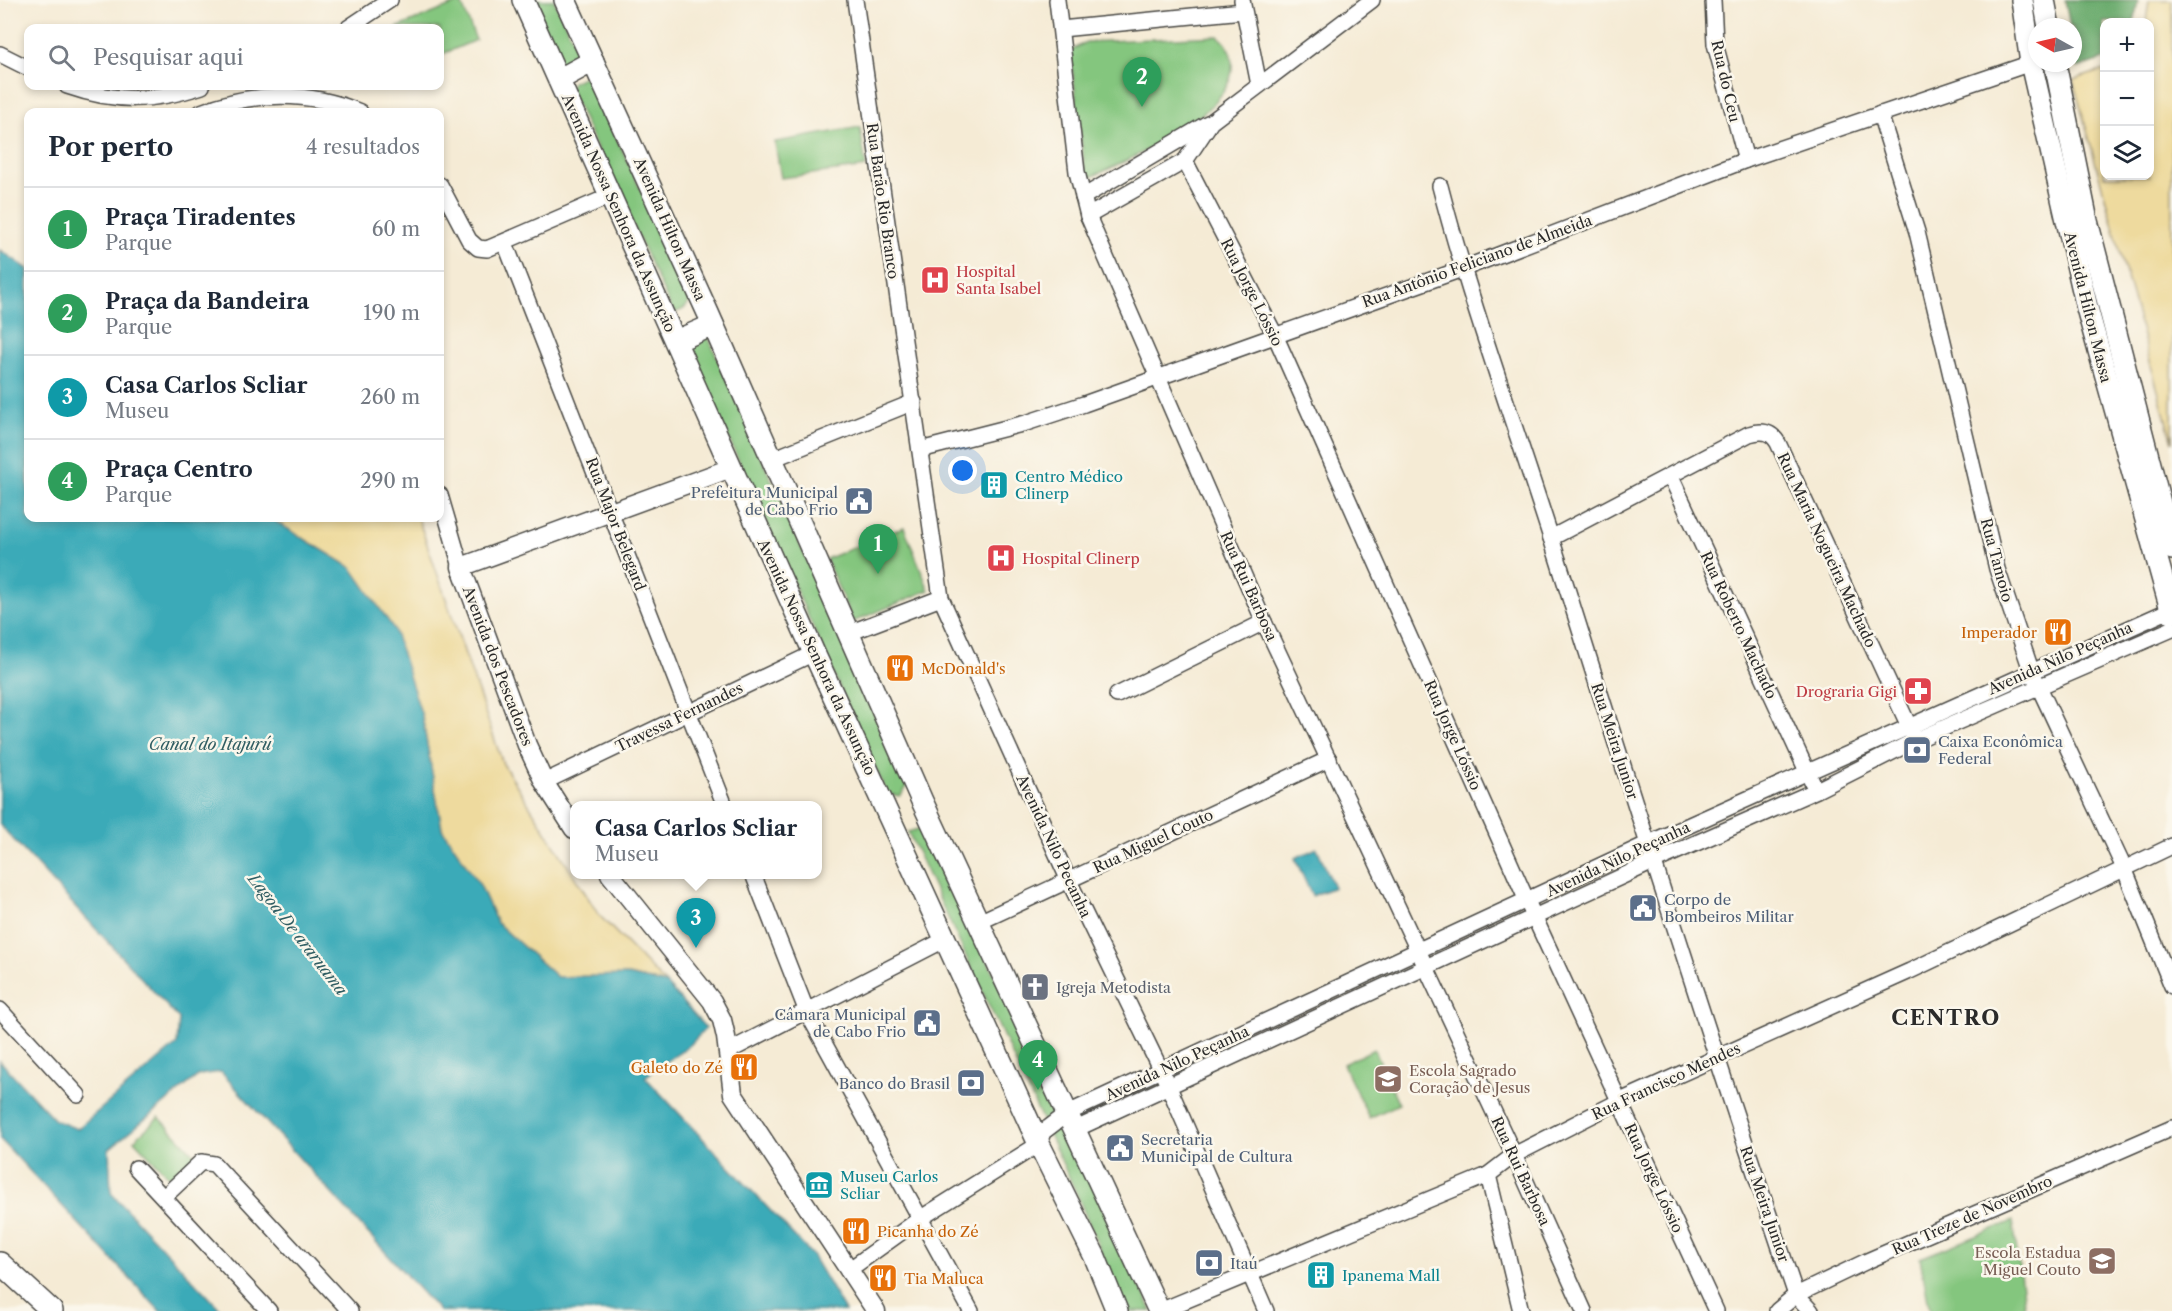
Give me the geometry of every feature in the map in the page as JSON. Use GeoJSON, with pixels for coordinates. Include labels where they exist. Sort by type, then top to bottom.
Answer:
{"type":"FeatureCollection","features":[{"type":"Feature","properties":{"kind":"main road","name":"Avenida Nossa Senhora da Assunção"},"geometry":{"type":"LineString","coordinates":[[523,0],[814,653],[1039,1144],[1095,1257],[1117,1311]]}},
{"type":"Feature","properties":{"kind":"main road","name":"Avenida Hilton Massa"},"geometry":{"type":"LineString","coordinates":[[565,0],[713,325],[770,460]]}},
{"type":"Feature","properties":{"kind":"main road","name":"Avenida Hilton Massa"},"geometry":{"type":"LineString","coordinates":[[2022,0],[2028,42]]}},
{"type":"Feature","properties":{"kind":"main road"},"geometry":{"type":"LineString","coordinates":[[2044,0],[2047,18]]}},
{"type":"Feature","properties":{"kind":"main road"},"geometry":{"type":"LineString","coordinates":[[560,79],[593,61]]}},
{"type":"Feature","properties":{"kind":"main road","name":"Avenida Hilton Massa"},"geometry":{"type":"LineString","coordinates":[[2034,72],[2172,549]]}},
{"type":"Feature","properties":{"kind":"main road","name":"Avenida Hilton Massa"},"geometry":{"type":"LineString","coordinates":[[2056,72],[2084,251],[2171,617]]}},
{"type":"Feature","properties":{"kind":"main road"},"geometry":{"type":"LineString","coordinates":[[676,341],[713,325]]}},
{"type":"Feature","properties":{"kind":"main road"},"geometry":{"type":"LineString","coordinates":[[770,460],[977,923],[1072,1121],[1125,1242],[1160,1311]]}},
{"type":"Feature","properties":{"kind":"main road"},"geometry":{"type":"LineString","coordinates":[[891,818],[910,814],[922,801]]}},
{"type":"Feature","properties":{"kind":"main road"},"geometry":{"type":"LineString","coordinates":[[1095,1257],[1107,1240],[1125,1242]]}},
{"type":"Feature","properties":{"kind":"main road"},"geometry":{"type":"LineString","coordinates":[[0,1263],[52,1311]]}},
{"type":"Feature","properties":{"kind":"street"},"geometry":{"type":"LineString","coordinates":[[354,24],[390,0]]}},
{"type":"Feature","properties":{"kind":"street","name":"Rua Barão Rio Branco"},"geometry":{"type":"LineString","coordinates":[[855,0],[914,402]]}},
{"type":"Feature","properties":{"kind":"street","name":"Rua Rui Barbosa"},"geometry":{"type":"LineString","coordinates":[[1057,0],[1077,172],[1088,216],[1264,622],[1514,1155],[1584,1311]]}},
{"type":"Feature","properties":{"kind":"street"},"geometry":{"type":"LineString","coordinates":[[1083,197],[1211,122],[1372,0]]}},
{"type":"Feature","properties":{"kind":"street","name":"Rua do Ceu"},"geometry":{"type":"LineString","coordinates":[[1713,0],[1715,44],[1746,160]]}},
{"type":"Feature","properties":{"kind":"street"},"geometry":{"type":"LineString","coordinates":[[1060,29],[1242,6],[1259,85]]}},
{"type":"Feature","properties":{"kind":"street"},"geometry":{"type":"LineString","coordinates":[[0,54],[24,66]]}},
{"type":"Feature","properties":{"kind":"street","name":"Rua Antônio Feliciano de Almeida"},"geometry":{"type":"LineString","coordinates":[[920,450],[1026,423],[1159,377],[1462,269],[1746,160],[2028,64]]}},
{"type":"Feature","properties":{"kind":"street"},"geometry":{"type":"LineString","coordinates":[[80,90],[134,100],[171,96],[190,90]]}},
{"type":"Feature","properties":{"kind":"street"},"geometry":{"type":"LineString","coordinates":[[216,108],[251,99],[285,96],[315,98],[347,108]]}},
{"type":"Feature","properties":{"kind":"street","name":"Rua Tamoio"},"geometry":{"type":"LineString","coordinates":[[1880,114],[1917,232],[1997,568],[2031,670],[2124,868],[2172,986]]}},
{"type":"Feature","properties":{"kind":"street"},"geometry":{"type":"LineString","coordinates":[[1088,216],[1185,161],[1211,122]]}},
{"type":"Feature","properties":{"kind":"street","name":"Rua Jorge Lóssio"},"geometry":{"type":"LineString","coordinates":[[1185,161],[1275,336],[1534,917],[1716,1311]]}},
{"type":"Feature","properties":{"kind":"street","name":"Rua Meira Junior"},"geometry":{"type":"LineString","coordinates":[[1440,186],[1462,269],[1551,538],[1715,1057],[1796,1295]]}},
{"type":"Feature","properties":{"kind":"street"},"geometry":{"type":"LineString","coordinates":[[444,193],[469,240],[478,248],[487,249],[610,196]]}},
{"type":"Feature","properties":{"kind":"street","name":"Rua Major Belegard"},"geometry":{"type":"LineString","coordinates":[[505,243],[724,801]]}},
{"type":"Feature","properties":{"kind":"street"},"geometry":{"type":"LineString","coordinates":[[770,460],[914,402]]}},
{"type":"Feature","properties":{"kind":"street","name":"Avenida Nilo Pecanha"},"geometry":{"type":"LineString","coordinates":[[914,402],[941,598],[1070,881],[1168,1085],[1248,1275],[1266,1311]]}},
{"type":"Feature","properties":{"kind":"street","name":"Rua Maria Nogueira Machado"},"geometry":{"type":"LineString","coordinates":[[1551,538],[1749,434],[1759,431],[1774,436],[1913,734]]}},
{"type":"Feature","properties":{"kind":"street"},"geometry":{"type":"LineString","coordinates":[[461,567],[731,468]]}},
{"type":"Feature","properties":{"kind":"street","name":"Rua Roberto Machado"},"geometry":{"type":"LineString","coordinates":[[1671,477],[1807,773],[1817,790]]}},
{"type":"Feature","properties":{"kind":"street","name":"Avenida dos Pescadores"},"geometry":{"type":"LineString","coordinates":[[444,509],[461,567],[527,745],[544,782],[570,823]]}},
{"type":"Feature","properties":{"kind":"street"},"geometry":{"type":"LineString","coordinates":[[849,633],[941,598]]}},
{"type":"Feature","properties":{"kind":"street","name":"Avenida Nilo Peçanha"},"geometry":{"type":"LineString","coordinates":[[1072,1121],[1168,1085],[1653,862],[1817,790],[1913,734],[2031,670],[2171,617]]}},
{"type":"Feature","properties":{"kind":"street","name":"Avenida Nilo Peçanha"},"geometry":{"type":"LineString","coordinates":[[1072,1121],[1159,1070],[1647,844],[1807,773],[2038,688],[2171,617]]}},
{"type":"Feature","properties":{"kind":"street"},"geometry":{"type":"LineString","coordinates":[[1117,694],[1264,622]]}},
{"type":"Feature","properties":{"kind":"street","name":"Travessa Fernandes"},"geometry":{"type":"LineString","coordinates":[[544,782],[814,653]]}},
{"type":"Feature","properties":{"kind":"street","name":"Rua Miguel Couto"},"geometry":{"type":"LineString","coordinates":[[977,923],[1329,759]]}},
{"type":"Feature","properties":{"kind":"street","name":"Rua Francisco Mendes"},"geometry":{"type":"LineString","coordinates":[[1160,1311],[1488,1175],[1514,1155],[1618,1102],[1910,971],[2172,846]]}},
{"type":"Feature","properties":{"kind":"street"},"geometry":{"type":"LineString","coordinates":[[614,879],[712,1000],[722,1020],[732,1094],[876,1311]]}},
{"type":"Feature","properties":{"kind":"street"},"geometry":{"type":"LineString","coordinates":[[755,879],[807,1012],[971,1311]]}},
{"type":"Feature","properties":{"kind":"street"},"geometry":{"type":"LineString","coordinates":[[727,1052],[946,939]]}},
{"type":"Feature","properties":{"kind":"street"},"geometry":{"type":"LineString","coordinates":[[0,1011],[78,1095]]}},
{"type":"Feature","properties":{"kind":"street"},"geometry":{"type":"LineString","coordinates":[[850,1269],[921,1218],[1039,1144],[1042,1132],[1072,1121]]}},
{"type":"Feature","properties":{"kind":"street","name":"Rua Treze de Novembro"},"geometry":{"type":"LineString","coordinates":[[1776,1311],[1796,1295],[1971,1215],[2172,1128]]}},
{"type":"Feature","properties":{"kind":"street"},"geometry":{"type":"LineString","coordinates":[[164,1197],[201,1162],[214,1164],[350,1311]]}},
{"type":"Feature","properties":{"kind":"street"},"geometry":{"type":"LineString","coordinates":[[136,1168],[269,1311]]}},
{"type":"Feature","properties":{"kind":"street"},"geometry":{"type":"LineString","coordinates":[[1488,1175],[1521,1311]]}},
{"type":"Feature","properties":{"kind":"street"},"geometry":{"type":"LineString","coordinates":[[1796,1295],[1811,1311]]}},
{"type":"Feature","properties":{"kind":"green space"},"geometry":{"type":"Polygon","coordinates":[[[529,0],[554,0],[581,57],[560,69],[529,0]]]}},
{"type":"Feature","properties":{"kind":"green space"},"geometry":{"type":"Polygon","coordinates":[[[2065,0],[2138,0],[2135,18],[2100,18],[2100,60],[2082,66],[2082,18],[2068,18],[2065,0]]]}},
{"type":"Feature","properties":{"kind":"green space"},"geometry":{"type":"Polygon","coordinates":[[[461,2],[476,40],[444,53],[444,24],[406,24],[461,2]]]}},
{"type":"Feature","properties":{"kind":"green space"},"geometry":{"type":"Polygon","coordinates":[[[1218,36],[1228,48],[1232,63],[1229,82],[1217,100],[1175,134],[1126,161],[1086,179],[1070,51],[1086,42],[1218,36]]]}},
{"type":"Feature","properties":{"kind":"green space"},"geometry":{"type":"Polygon","coordinates":[[[583,77],[589,78],[691,299],[682,310],[673,312],[569,88],[572,82],[583,77]]]}},
{"type":"Feature","properties":{"kind":"green space"},"geometry":{"type":"Polygon","coordinates":[[[860,127],[866,167],[781,178],[775,142],[860,127]]]}},
{"type":"Feature","properties":{"kind":"green space"},"geometry":{"type":"Polygon","coordinates":[[[706,332],[907,787],[900,796],[887,794],[686,342],[706,332]]]}},
{"type":"Feature","properties":{"kind":"green space"},"geometry":{"type":"Polygon","coordinates":[[[904,527],[929,590],[853,622],[826,559],[904,527]]]}},
{"type":"Feature","properties":{"kind":"green space"},"geometry":{"type":"Polygon","coordinates":[[[925,827],[1152,1311],[1126,1311],[1074,1188],[908,832],[925,827]]]}},
{"type":"Feature","properties":{"kind":"green space"},"geometry":{"type":"Polygon","coordinates":[[[1374,1049],[1399,1104],[1369,1118],[1343,1064],[1374,1049]]]}},
{"type":"Feature","properties":{"kind":"green space"},"geometry":{"type":"Polygon","coordinates":[[[159,1117],[196,1156],[172,1180],[134,1140],[159,1117]]]}},
{"type":"Feature","properties":{"kind":"green space"},"geometry":{"type":"Polygon","coordinates":[[[2013,1221],[2025,1311],[1930,1311],[1920,1258],[2013,1221]]]}},
{"type":"Feature","properties":{"kind":"sand"},"geometry":{"type":"Polygon","coordinates":[[[2149,0],[2172,0],[2172,442],[2100,180],[2154,180],[2154,18],[2147,18],[2149,0]]]}},
{"type":"Feature","properties":{"kind":"sand"},"geometry":{"type":"Polygon","coordinates":[[[2100,71],[2100,179],[2073,80],[2100,71]]]}},
{"type":"Feature","properties":{"kind":"sand"},"geometry":{"type":"Polygon","coordinates":[[[277,522],[419,522],[503,764],[570,869],[570,879],[576,879],[599,915],[666,984],[628,975],[557,977],[497,923],[480,885],[442,829],[422,716],[352,568],[277,522]]]}},
{"type":"Feature","properties":{"kind":"water","name":"Canal do Itajurú"},"geometry":{"type":"Polygon","coordinates":[[[0,250],[24,266],[24,522],[277,522],[352,568],[394,629],[422,716],[442,829],[480,885],[497,923],[557,977],[628,975],[666,984],[706,1028],[690,1045],[645,1077],[812,1255],[845,1311],[439,1311],[221,1072],[199,1075],[109,1149],[111,1193],[222,1311],[160,1311],[0,1139],[0,1061],[55,1120],[77,1129],[177,1044],[179,1019],[0,825],[0,250]]]}},
{"type":"Feature","properties":{"kind":"water"},"geometry":{"type":"Polygon","coordinates":[[[1317,848],[1334,887],[1312,896],[1295,858],[1317,848]]]}},
{"type":"Feature","properties":{"kind":"place","name":"Praça da Bandeira"},"geometry":{"type":"Point","coordinates":[1142,107]}},
{"type":"Feature","properties":{"kind":"place","name":"Hospital Santa Isabel"},"geometry":{"type":"Point","coordinates":[935,280]}},
{"type":"Feature","properties":{"kind":"place","name":"Centro Médico Clinerp"},"geometry":{"type":"Point","coordinates":[994,485]}},
{"type":"Feature","properties":{"kind":"place","name":"Prefeitura Municipal de Cabo Frio"},"geometry":{"type":"Point","coordinates":[859,501]}},
{"type":"Feature","properties":{"kind":"place","name":"Hospital Clinerp"},"geometry":{"type":"Point","coordinates":[1001,558]}},
{"type":"Feature","properties":{"kind":"place","name":"Praça Tiradentes"},"geometry":{"type":"Point","coordinates":[878,574]}},
{"type":"Feature","properties":{"kind":"place","name":"Imperador"},"geometry":{"type":"Point","coordinates":[2058,632]}},
{"type":"Feature","properties":{"kind":"place","name":"McDonald's"},"geometry":{"type":"Point","coordinates":[900,668]}},
{"type":"Feature","properties":{"kind":"place","name":"Drograria Gigi"},"geometry":{"type":"Point","coordinates":[1918,691]}},
{"type":"Feature","properties":{"kind":"place","name":"Caixa Econômica Federal"},"geometry":{"type":"Point","coordinates":[1917,750]}},
{"type":"Feature","properties":{"kind":"place","name":"Corpo de Bombeiros Militar"},"geometry":{"type":"Point","coordinates":[1643,908]}},
{"type":"Feature","properties":{"kind":"place","name":"Casa Carlos Scliar"},"geometry":{"type":"Point","coordinates":[696,948]}},
{"type":"Feature","properties":{"kind":"place","name":"Igreja Metodista"},"geometry":{"type":"Point","coordinates":[1035,987]}},
{"type":"Feature","properties":{"kind":"place","name":"Câmara Municipal de Cabo Frio"},"geometry":{"type":"Point","coordinates":[927,1023]}},
{"type":"Feature","properties":{"kind":"place","name":"Galeto do Zé"},"geometry":{"type":"Point","coordinates":[744,1067]}},
{"type":"Feature","properties":{"kind":"place","name":"Escola Sagrado Coração de Jesus"},"geometry":{"type":"Point","coordinates":[1388,1079]}},
{"type":"Feature","properties":{"kind":"place","name":"Banco do Brasil"},"geometry":{"type":"Point","coordinates":[971,1083]}},
{"type":"Feature","properties":{"kind":"place","name":"Praça Centro"},"geometry":{"type":"Point","coordinates":[1038,1090]}},
{"type":"Feature","properties":{"kind":"place","name":"Secretaria Municipal de Cultura"},"geometry":{"type":"Point","coordinates":[1120,1148]}},
{"type":"Feature","properties":{"kind":"place","name":"Museu Carlos Scliar"},"geometry":{"type":"Point","coordinates":[819,1185]}},
{"type":"Feature","properties":{"kind":"place","name":"Picanha do Zé"},"geometry":{"type":"Point","coordinates":[856,1231]}},
{"type":"Feature","properties":{"kind":"place","name":"Escola Estadua Miguel Couto"},"geometry":{"type":"Point","coordinates":[2102,1261]}},
{"type":"Feature","properties":{"kind":"place","name":"Itaú"},"geometry":{"type":"Point","coordinates":[1209,1263]}},
{"type":"Feature","properties":{"kind":"place","name":"Ipanema Mall"},"geometry":{"type":"Point","coordinates":[1321,1275]}},
{"type":"Feature","properties":{"kind":"place","name":"Tia Maluca"},"geometry":{"type":"Point","coordinates":[883,1278]}},
{"type":"Feature","properties":{"kind":"district","name":"CENTRO"},"geometry":{"type":"Point","coordinates":[1946,1017]}},
{"type":"Feature","properties":{"kind":"water label","name":"Lagoa De araruama"},"geometry":{"type":"Point","coordinates":[298,934]}}]}
